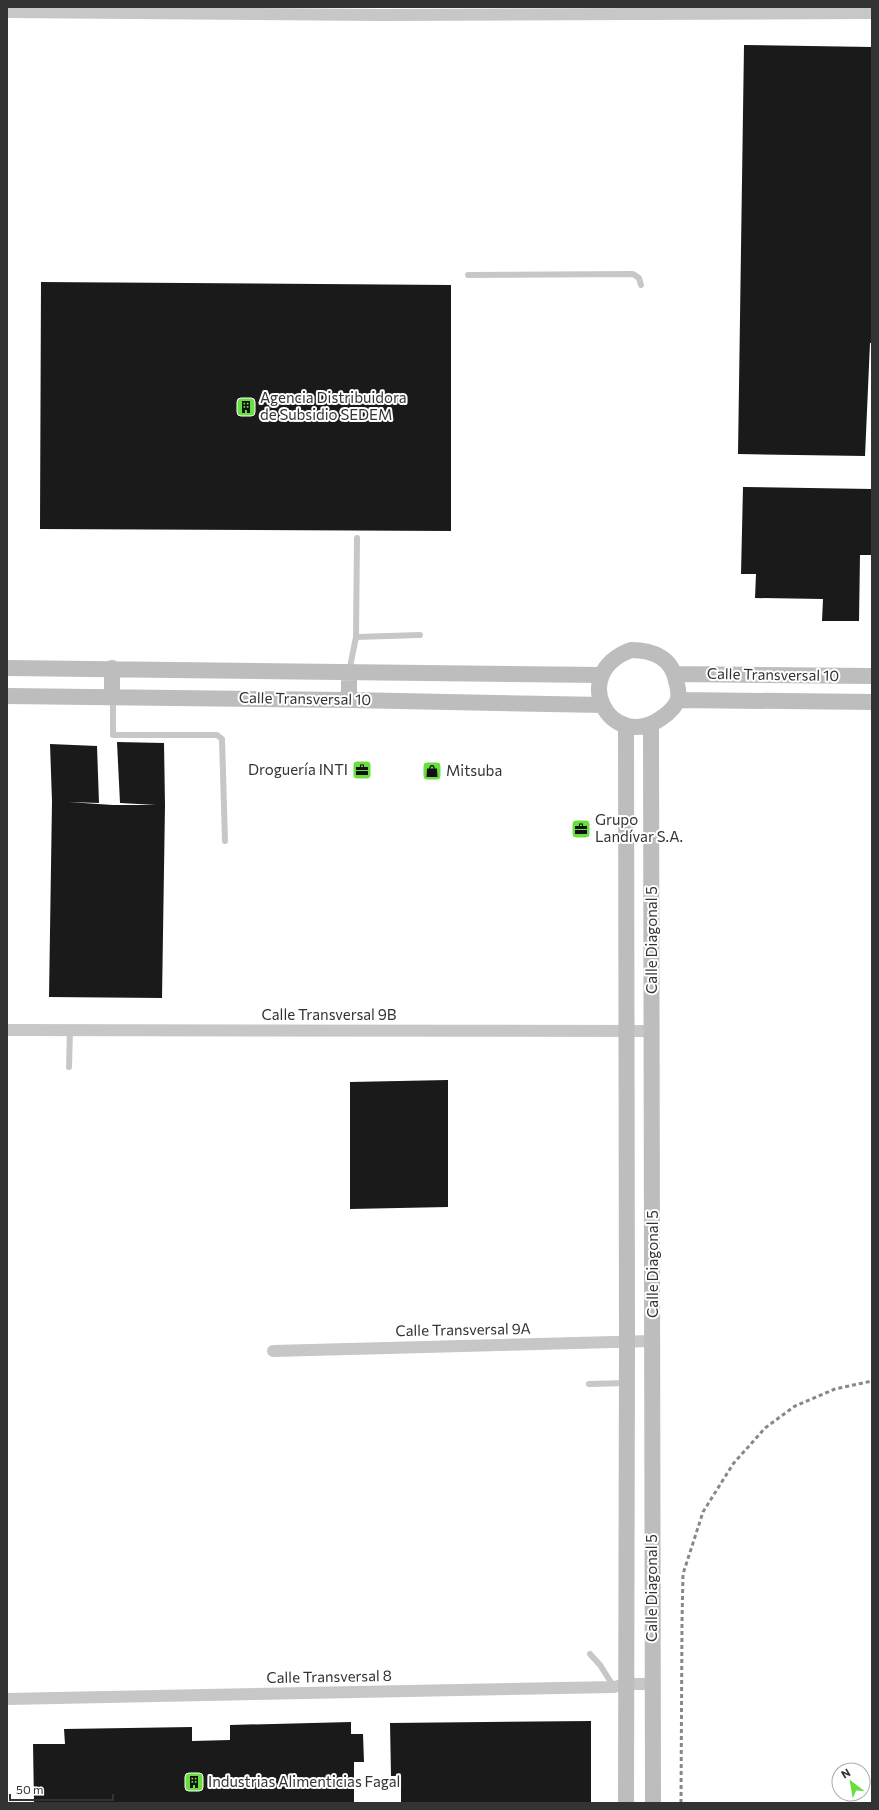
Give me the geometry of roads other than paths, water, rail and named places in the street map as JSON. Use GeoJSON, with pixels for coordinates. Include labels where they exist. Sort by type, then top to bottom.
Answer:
{"type":"FeatureCollection","features":[{"type":"Feature","properties":{"kind":"main road"},"geometry":{"type":"LineString","coordinates":[[631,650],[645,650],[657,654],[668,663],[675,674],[678,700],[668,714],[651,725],[640,727],[626,726],[614,720],[603,705],[599,692],[601,675],[608,664],[619,655],[631,650]]}},
{"type":"Feature","properties":{"kind":"main road","name":"Calle Transversal 10"},"geometry":{"type":"LineString","coordinates":[[7,668],[112,668],[601,675]]}},
{"type":"Feature","properties":{"kind":"main road"},"geometry":{"type":"LineString","coordinates":[[112,668],[112,697]]}},
{"type":"Feature","properties":{"kind":"main road"},"geometry":{"type":"LineString","coordinates":[[349,672],[349,700]]}},
{"type":"Feature","properties":{"kind":"main road","name":"Calle Transversal 10"},"geometry":{"type":"LineString","coordinates":[[675,674],[872,676]]}},
{"type":"Feature","properties":{"kind":"main road","name":"Calle Transversal 10"},"geometry":{"type":"LineString","coordinates":[[7,696],[603,705]]}},
{"type":"Feature","properties":{"kind":"main road","name":"Calle Transversal 10"},"geometry":{"type":"LineString","coordinates":[[678,700],[872,702]]}},
{"type":"Feature","properties":{"kind":"main road","name":"Calle Diagonal 5"},"geometry":{"type":"LineString","coordinates":[[651,725],[653,1803]]}},
{"type":"Feature","properties":{"kind":"main road","name":"Calle Diagonal 5"},"geometry":{"type":"LineString","coordinates":[[626,726],[627,1383],[620,1686],[626,1803]]}},
{"type":"Feature","properties":{"kind":"street"},"geometry":{"type":"LineString","coordinates":[[7,12],[355,11],[872,13]]}},
{"type":"Feature","properties":{"kind":"street","name":"Calle Transversal 9B"},"geometry":{"type":"LineString","coordinates":[[7,1030],[652,1031]]}},
{"type":"Feature","properties":{"kind":"street","name":"Calle Transversal 9A"},"geometry":{"type":"LineString","coordinates":[[273,1351],[653,1341]]}},
{"type":"Feature","properties":{"kind":"street","name":"Calle Transversal 8"},"geometry":{"type":"LineString","coordinates":[[7,1699],[620,1686],[652,1684]]}},
{"type":"Feature","properties":{"kind":"lane"},"geometry":{"type":"LineString","coordinates":[[468,275],[633,274],[639,278],[641,285]]}},
{"type":"Feature","properties":{"kind":"lane"},"geometry":{"type":"LineString","coordinates":[[349,672],[356,637],[357,538]]}},
{"type":"Feature","properties":{"kind":"lane"},"geometry":{"type":"LineString","coordinates":[[356,637],[420,635]]}},
{"type":"Feature","properties":{"kind":"lane"},"geometry":{"type":"LineString","coordinates":[[112,697],[113,735],[217,735],[222,738],[225,841]]}},
{"type":"Feature","properties":{"kind":"lane"},"geometry":{"type":"LineString","coordinates":[[69,1067],[70,1030]]}},
{"type":"Feature","properties":{"kind":"lane"},"geometry":{"type":"LineString","coordinates":[[589,1384],[627,1383]]}},
{"type":"Feature","properties":{"kind":"lane"},"geometry":{"type":"LineString","coordinates":[[590,1654],[620,1686]]}},
{"type":"Feature","properties":{"kind":"railway"},"geometry":{"type":"LineString","coordinates":[[681,1803],[683,1574],[703,1512],[733,1464],[765,1428],[795,1406],[835,1389],[872,1381]]}},
{"type":"Feature","properties":{"kind":"place","name":"Agencia Distribuidora de Subsidio SEDEM"},"geometry":{"type":"Point","coordinates":[246,407]}},
{"type":"Feature","properties":{"kind":"place","name":"Droguería INTI"},"geometry":{"type":"Point","coordinates":[362,770]}},
{"type":"Feature","properties":{"kind":"place","name":"Mitsuba"},"geometry":{"type":"Point","coordinates":[432,771]}},
{"type":"Feature","properties":{"kind":"place","name":"Grupo Landívar S.A."},"geometry":{"type":"Point","coordinates":[581,829]}},
{"type":"Feature","properties":{"kind":"place","name":"Industrias Alimenticias Fagal"},"geometry":{"type":"Point","coordinates":[194,1782]}}]}
